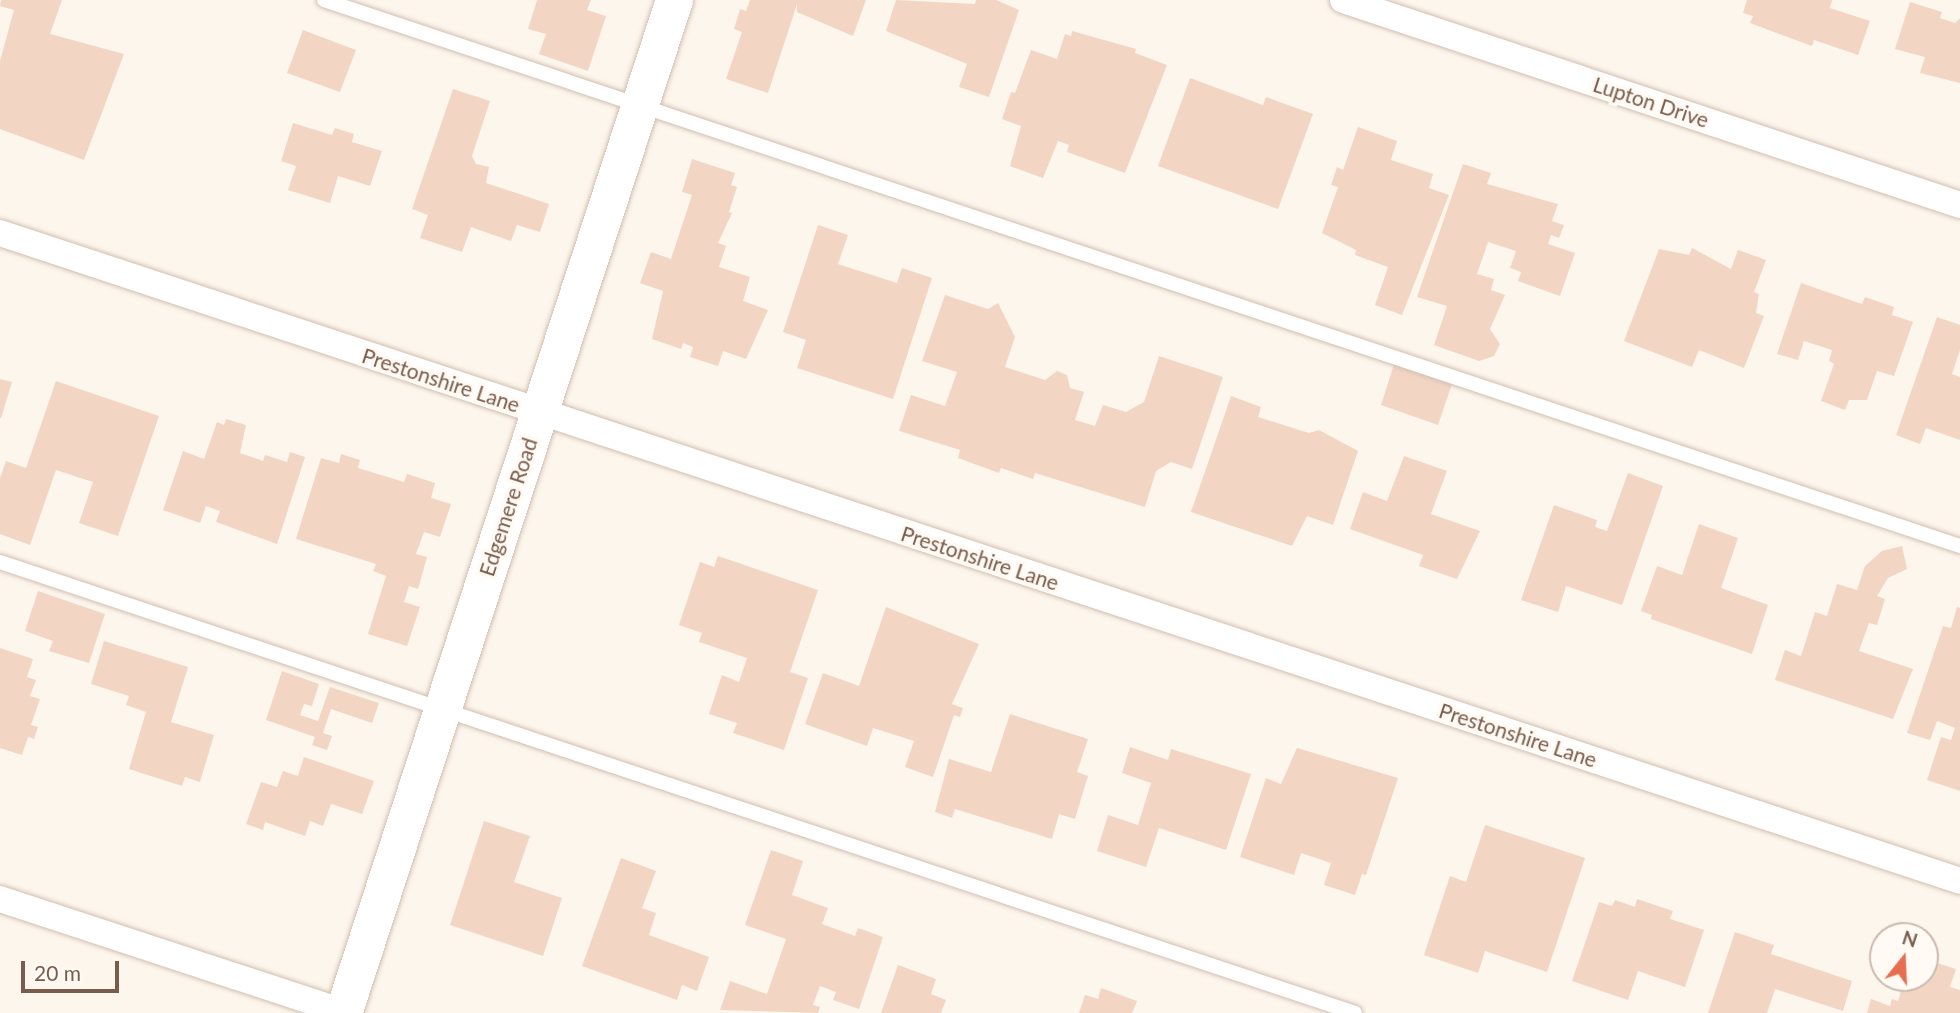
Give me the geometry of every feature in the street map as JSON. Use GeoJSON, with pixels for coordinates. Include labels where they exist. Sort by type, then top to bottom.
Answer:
{"type":"FeatureCollection","features":[{"type":"Feature","properties":{"kind":"street","name":"Edgemere Road"},"geometry":{"type":"LineString","coordinates":[[344,1013],[674,0]]}},
{"type":"Feature","properties":{"kind":"street","name":"Lupton Drive"},"geometry":{"type":"LineString","coordinates":[[1343,0],[1960,205]]}},
{"type":"Feature","properties":{"kind":"street","name":"Prestonshire Lane"},"geometry":{"type":"LineString","coordinates":[[0,233],[1960,881]]}},
{"type":"Feature","properties":{"kind":"street"},"geometry":{"type":"LineString","coordinates":[[0,899],[344,1013]]}},
{"type":"Feature","properties":{"kind":"lane"},"geometry":{"type":"LineString","coordinates":[[324,0],[1960,546]]}},
{"type":"Feature","properties":{"kind":"lane"},"geometry":{"type":"LineString","coordinates":[[0,562],[1356,1013]]}},
{"type":"Feature","properties":{"kind":"building"},"geometry":{"type":"Polygon","coordinates":[[[1,0],[62,0],[50,34],[124,54],[84,160],[0,129],[0,61],[14,10],[0,6],[1,0]]]}},
{"type":"Feature","properties":{"kind":"building"},"geometry":{"type":"Polygon","coordinates":[[[537,0],[591,0],[587,10],[606,16],[588,71],[539,54],[546,34],[528,29],[537,0]]]}},
{"type":"Feature","properties":{"kind":"building"},"geometry":{"type":"Polygon","coordinates":[[[750,0],[866,0],[853,36],[797,12],[797,4],[768,93],[726,79],[742,32],[734,29],[740,9],[746,11],[750,0]]]}},
{"type":"Feature","properties":{"kind":"building"},"geometry":{"type":"Polygon","coordinates":[[[896,0],[975,4],[976,0],[996,0],[1019,10],[989,97],[959,87],[967,64],[886,31],[896,0]]]}},
{"type":"Feature","properties":{"kind":"building"},"geometry":{"type":"Polygon","coordinates":[[[1747,0],[1832,0],[1830,8],[1870,21],[1858,55],[1814,40],[1812,46],[1750,23],[1753,16],[1743,13],[1747,0]]]}},
{"type":"Feature","properties":{"kind":"building"},"geometry":{"type":"Polygon","coordinates":[[[1910,2],[1942,12],[1940,18],[1955,23],[1960,18],[1960,83],[1920,73],[1925,57],[1895,49],[1910,2]]]}},
{"type":"Feature","properties":{"kind":"building"},"geometry":{"type":"Polygon","coordinates":[[[303,30],[356,50],[340,92],[287,73],[303,30]]]}},
{"type":"Feature","properties":{"kind":"building"},"geometry":{"type":"Polygon","coordinates":[[[1072,31],[1136,49],[1135,53],[1167,65],[1125,173],[1067,152],[1069,145],[1058,141],[1043,178],[1010,166],[1021,126],[1002,119],[1011,92],[1015,93],[1031,50],[1057,59],[1065,34],[1071,36],[1072,31]]]}},
{"type":"Feature","properties":{"kind":"building"},"geometry":{"type":"Polygon","coordinates":[[[1190,78],[1263,105],[1266,97],[1313,114],[1278,209],[1158,166],[1190,78]]]}},
{"type":"Feature","properties":{"kind":"building"},"geometry":{"type":"Polygon","coordinates":[[[453,89],[490,101],[472,156],[476,164],[489,167],[486,183],[549,204],[540,232],[517,225],[511,241],[471,227],[462,252],[420,238],[428,215],[412,209],[453,89]]]}},
{"type":"Feature","properties":{"kind":"building"},"geometry":{"type":"Polygon","coordinates":[[[293,123],[332,135],[335,128],[354,134],[352,142],[382,151],[370,186],[338,176],[330,203],[288,190],[296,166],[281,161],[293,123]]]}},
{"type":"Feature","properties":{"kind":"building"},"geometry":{"type":"Polygon","coordinates":[[[1358,127],[1397,141],[1391,160],[1433,174],[1429,188],[1449,195],[1402,315],[1375,305],[1388,267],[1355,255],[1356,250],[1322,233],[1338,187],[1331,185],[1337,167],[1343,170],[1358,127]]]}},
{"type":"Feature","properties":{"kind":"building"},"geometry":{"type":"Polygon","coordinates":[[[692,159],[735,173],[731,185],[737,187],[729,212],[732,213],[718,243],[726,246],[719,267],[750,277],[743,301],[768,310],[746,359],[723,351],[718,366],[690,357],[693,347],[683,343],[681,349],[652,339],[663,291],[640,283],[651,252],[671,259],[692,195],[682,192],[692,159]]]}},
{"type":"Feature","properties":{"kind":"building"},"geometry":{"type":"Polygon","coordinates":[[[1463,164],[1491,173],[1487,184],[1558,204],[1552,221],[1564,225],[1559,238],[1551,235],[1548,244],[1575,253],[1560,296],[1518,281],[1521,272],[1510,268],[1516,251],[1488,242],[1477,274],[1494,279],[1491,290],[1505,295],[1490,329],[1500,344],[1494,356],[1479,361],[1434,345],[1447,306],[1417,297],[1463,164]]]}},
{"type":"Feature","properties":{"kind":"building"},"geometry":{"type":"Polygon","coordinates":[[[818,225],[848,235],[838,264],[897,283],[902,268],[932,278],[893,399],[797,368],[806,340],[783,332],[818,225]]]}},
{"type":"Feature","properties":{"kind":"building"},"geometry":{"type":"Polygon","coordinates":[[[1692,248],[1731,269],[1738,250],[1766,260],[1754,292],[1759,294],[1756,313],[1764,316],[1744,368],[1699,350],[1692,367],[1624,341],[1659,249],[1689,255],[1692,248]]]}},
{"type":"Feature","properties":{"kind":"building"},"geometry":{"type":"Polygon","coordinates":[[[1801,283],[1862,304],[1865,297],[1894,307],[1892,315],[1913,322],[1894,376],[1877,371],[1867,400],[1849,400],[1845,410],[1821,401],[1834,364],[1829,361],[1832,350],[1804,341],[1798,360],[1777,354],[1801,283]]]}},
{"type":"Feature","properties":{"kind":"building"},"geometry":{"type":"Polygon","coordinates":[[[945,295],[988,309],[998,303],[1015,337],[1005,367],[1045,380],[1057,371],[1067,375],[1070,388],[1084,392],[1075,420],[1095,426],[1103,405],[1126,412],[1144,402],[1159,356],[1223,377],[1192,469],[1171,462],[1156,471],[1145,507],[1035,473],[1033,479],[1001,468],[999,473],[958,458],[960,450],[899,431],[911,395],[945,406],[957,372],[922,361],[945,295]]]}},
{"type":"Feature","properties":{"kind":"building"},"geometry":{"type":"Polygon","coordinates":[[[1937,317],[1960,325],[1960,350],[1952,374],[1960,377],[1960,440],[1926,428],[1920,444],[1896,435],[1937,317]]]}},
{"type":"Feature","properties":{"kind":"building"},"geometry":{"type":"Polygon","coordinates":[[[1394,364],[1452,384],[1438,425],[1381,405],[1394,364]]]}},
{"type":"Feature","properties":{"kind":"building"},"geometry":{"type":"Polygon","coordinates":[[[0,379],[12,382],[1,418],[0,418],[0,379]]]}},
{"type":"Feature","properties":{"kind":"building"},"geometry":{"type":"Polygon","coordinates":[[[56,381],[159,416],[118,536],[79,523],[93,482],[56,470],[30,545],[0,534],[0,478],[6,461],[26,468],[56,381]]]}},
{"type":"Feature","properties":{"kind":"building"},"geometry":{"type":"Polygon","coordinates":[[[1231,396],[1261,407],[1258,417],[1309,433],[1319,430],[1358,451],[1333,525],[1307,516],[1292,546],[1191,512],[1231,396]]]}},
{"type":"Feature","properties":{"kind":"building"},"geometry":{"type":"Polygon","coordinates":[[[226,419],[246,425],[240,453],[263,461],[265,455],[287,462],[290,452],[305,457],[277,544],[216,522],[220,511],[206,506],[200,523],[163,510],[183,451],[204,459],[217,422],[224,425],[226,419]]]}},
{"type":"Feature","properties":{"kind":"building"},"geometry":{"type":"Polygon","coordinates":[[[341,454],[360,460],[358,468],[404,482],[407,474],[435,483],[431,498],[451,504],[440,537],[424,532],[416,554],[427,557],[418,589],[409,586],[404,602],[420,607],[407,646],[368,634],[386,576],[373,571],[376,564],[296,539],[321,458],[339,463],[341,454]]]}},
{"type":"Feature","properties":{"kind":"building"},"geometry":{"type":"Polygon","coordinates":[[[1404,456],[1447,471],[1431,514],[1480,531],[1457,579],[1419,566],[1423,555],[1350,529],[1363,492],[1387,501],[1404,456]]]}},
{"type":"Feature","properties":{"kind":"building"},"geometry":{"type":"Polygon","coordinates":[[[1628,473],[1663,486],[1622,605],[1566,586],[1558,612],[1521,600],[1554,505],[1597,520],[1595,527],[1607,531],[1628,473]]]}},
{"type":"Feature","properties":{"kind":"building"},"geometry":{"type":"Polygon","coordinates":[[[1699,524],[1738,538],[1721,588],[1768,605],[1752,654],[1651,619],[1652,615],[1641,611],[1657,566],[1682,575],[1699,524]]]}},
{"type":"Feature","properties":{"kind":"building"},"geometry":{"type":"Polygon","coordinates":[[[1902,546],[1907,569],[1888,578],[1877,596],[1885,599],[1877,625],[1869,623],[1859,651],[1913,669],[1893,719],[1775,680],[1785,650],[1801,656],[1815,612],[1827,616],[1837,584],[1857,590],[1865,566],[1882,551],[1902,546]]]}},
{"type":"Feature","properties":{"kind":"building"},"geometry":{"type":"Polygon","coordinates":[[[718,556],[818,590],[790,672],[808,678],[784,750],[733,733],[737,723],[709,714],[722,675],[739,682],[747,658],[699,642],[702,633],[679,625],[700,562],[714,567],[718,556]]]}},
{"type":"Feature","properties":{"kind":"building"},"geometry":{"type":"Polygon","coordinates":[[[38,591],[105,614],[89,663],[49,651],[53,641],[25,631],[38,591]]]}},
{"type":"Feature","properties":{"kind":"building"},"geometry":{"type":"Polygon","coordinates":[[[886,607],[979,644],[952,704],[963,708],[960,717],[954,715],[933,777],[905,767],[914,741],[873,728],[867,746],[805,724],[823,673],[859,686],[886,607]]]}},
{"type":"Feature","properties":{"kind":"building"},"geometry":{"type":"Polygon","coordinates":[[[1957,607],[1960,608],[1960,791],[1927,780],[1941,737],[1951,740],[1955,728],[1937,721],[1930,740],[1907,733],[1943,626],[1951,628],[1957,607]]]}},
{"type":"Feature","properties":{"kind":"building"},"geometry":{"type":"Polygon","coordinates":[[[104,641],[188,667],[171,722],[214,735],[200,782],[185,777],[182,786],[129,769],[146,712],[126,705],[129,696],[91,684],[104,641]]]}},
{"type":"Feature","properties":{"kind":"building"},"geometry":{"type":"Polygon","coordinates":[[[0,648],[33,659],[27,677],[36,680],[30,696],[40,699],[31,725],[38,727],[34,739],[28,737],[22,755],[0,748],[0,648]]]}},
{"type":"Feature","properties":{"kind":"building"},"geometry":{"type":"Polygon","coordinates":[[[282,671],[319,684],[312,706],[304,704],[300,715],[318,721],[330,687],[379,703],[372,723],[331,709],[323,733],[332,736],[327,750],[312,745],[315,737],[266,720],[282,671]]]}},
{"type":"Feature","properties":{"kind":"building"},"geometry":{"type":"Polygon","coordinates":[[[1010,714],[1088,739],[1077,772],[1088,776],[1075,819],[1059,814],[1052,839],[955,809],[952,818],[935,812],[949,759],[991,772],[1010,714]]]}},
{"type":"Feature","properties":{"kind":"building"},"geometry":{"type":"Polygon","coordinates":[[[1130,747],[1168,760],[1171,749],[1251,774],[1226,850],[1159,828],[1146,867],[1097,851],[1108,815],[1138,825],[1151,783],[1122,773],[1130,747]]]}},
{"type":"Feature","properties":{"kind":"building"},"geometry":{"type":"Polygon","coordinates":[[[1297,748],[1398,778],[1366,875],[1362,874],[1355,895],[1324,885],[1331,863],[1301,853],[1294,875],[1240,857],[1266,778],[1281,784],[1297,748]]]}},
{"type":"Feature","properties":{"kind":"building"},"geometry":{"type":"Polygon","coordinates":[[[304,757],[374,781],[362,814],[331,804],[323,826],[310,821],[305,836],[265,822],[263,830],[246,824],[261,782],[277,787],[283,771],[298,776],[304,757]]]}},
{"type":"Feature","properties":{"kind":"building"},"geometry":{"type":"Polygon","coordinates":[[[484,821],[530,836],[514,882],[562,898],[543,956],[450,925],[484,821]]]}},
{"type":"Feature","properties":{"kind":"building"},"geometry":{"type":"Polygon","coordinates":[[[1485,825],[1585,858],[1547,972],[1485,951],[1478,973],[1424,955],[1450,876],[1466,882],[1485,825]]]}},
{"type":"Feature","properties":{"kind":"building"},"geometry":{"type":"Polygon","coordinates":[[[771,850],[803,861],[792,895],[828,908],[822,924],[855,936],[858,928],[883,937],[859,1009],[833,1000],[836,992],[820,986],[813,1005],[820,1007],[818,1013],[720,1010],[730,981],[767,994],[786,939],[745,925],[771,850]]]}},
{"type":"Feature","properties":{"kind":"building"},"geometry":{"type":"Polygon","coordinates":[[[621,858],[656,871],[642,908],[656,913],[649,935],[709,957],[697,991],[682,985],[677,1000],[582,966],[621,858]]]}},
{"type":"Feature","properties":{"kind":"building"},"geometry":{"type":"Polygon","coordinates":[[[1637,899],[1673,911],[1670,919],[1704,930],[1685,987],[1638,971],[1628,1000],[1572,981],[1599,902],[1612,906],[1615,900],[1635,907],[1637,899]]]}},
{"type":"Feature","properties":{"kind":"building"},"geometry":{"type":"Polygon","coordinates":[[[1735,932],[1774,945],[1771,954],[1852,981],[1843,1011],[1775,989],[1767,1013],[1708,1013],[1735,932]]]}},
{"type":"Feature","properties":{"kind":"building"},"geometry":{"type":"Polygon","coordinates":[[[1939,964],[1956,969],[1950,987],[1960,990],[1960,1013],[1867,1013],[1871,999],[1890,1006],[1892,999],[1898,1001],[1901,992],[1939,992],[1939,964]]]}},
{"type":"Feature","properties":{"kind":"building"},"geometry":{"type":"Polygon","coordinates":[[[898,965],[936,979],[931,994],[946,1000],[941,1013],[881,1013],[898,965]]]}},
{"type":"Feature","properties":{"kind":"building"},"geometry":{"type":"Polygon","coordinates":[[[1101,988],[1137,1001],[1132,1013],[1079,1013],[1085,995],[1098,999],[1101,988]]]}}]}
